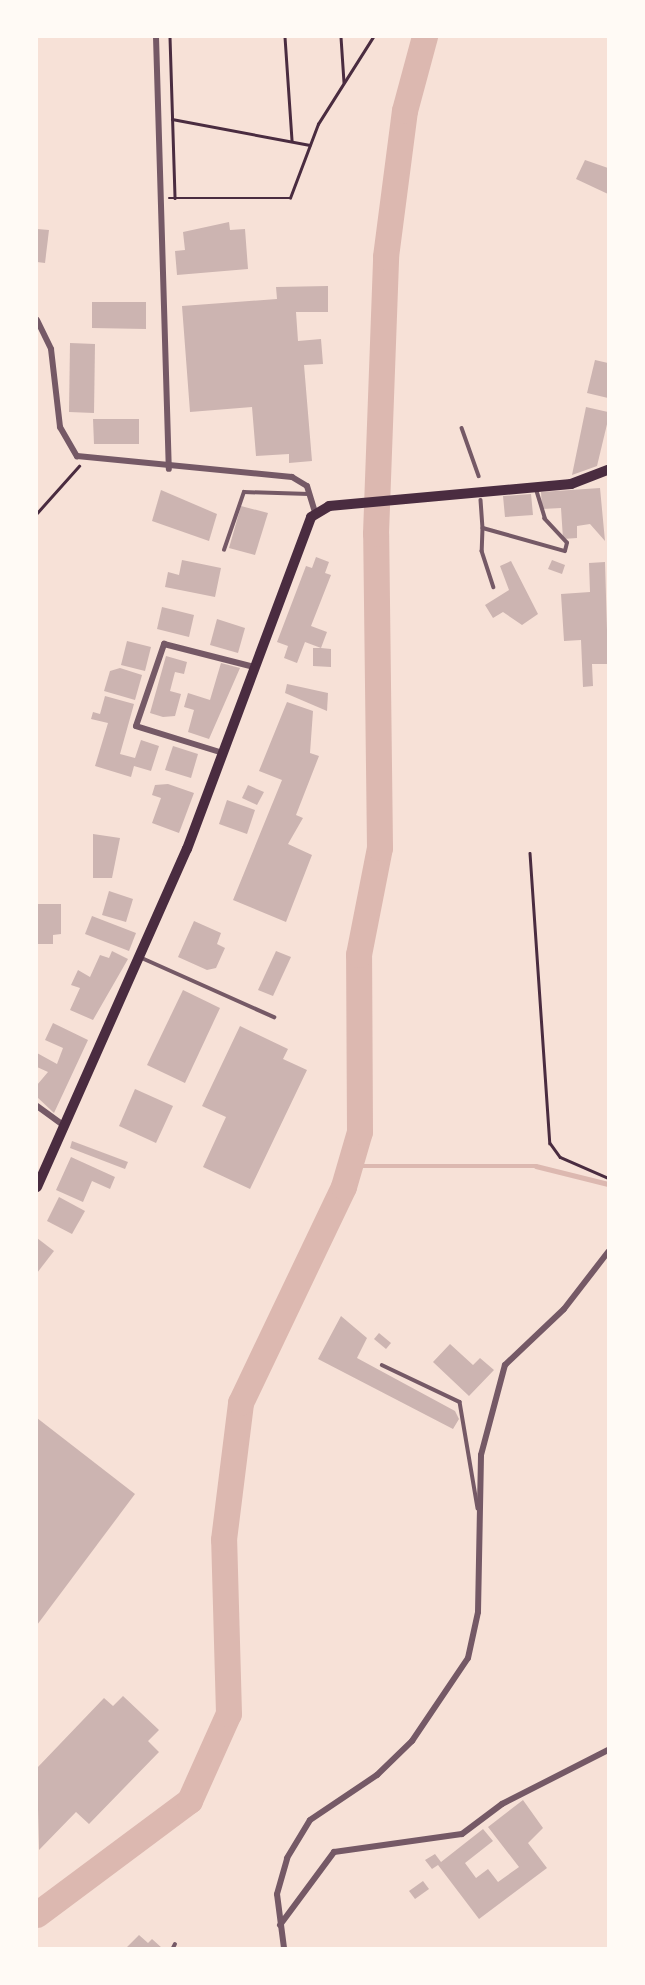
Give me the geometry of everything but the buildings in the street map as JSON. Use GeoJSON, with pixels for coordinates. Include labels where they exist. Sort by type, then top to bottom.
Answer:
{"type":"FeatureCollection","features":[{"type":"Feature","properties":{"kind":"main road"},"geometry":{"type":"LineString","coordinates":[[37,1187],[140,957],[223,753],[315,513],[344,504],[584,482],[608,470]]}},
{"type":"Feature","properties":{"kind":"street"},"geometry":{"type":"LineString","coordinates":[[156,37],[169,469]]}},
{"type":"Feature","properties":{"kind":"street"},"geometry":{"type":"LineString","coordinates":[[37,320],[51,349],[60,427],[72,452],[89,461],[286,476],[311,494],[315,513]]}},
{"type":"Feature","properties":{"kind":"street"},"geometry":{"type":"LineString","coordinates":[[223,753],[136,726],[164,644],[254,667]]}},
{"type":"Feature","properties":{"kind":"street"},"geometry":{"type":"LineString","coordinates":[[37,1107],[66,1127]]}},
{"type":"Feature","properties":{"kind":"street"},"geometry":{"type":"LineString","coordinates":[[284,1948],[279,1926],[277,1894],[287,1858],[310,1820],[377,1775],[412,1741],[468,1658],[478,1612],[482,1520],[481,1455],[505,1365],[564,1310],[608,1252]]}},
{"type":"Feature","properties":{"kind":"street"},"geometry":{"type":"LineString","coordinates":[[279,1926],[334,1852],[463,1834],[502,1804],[608,1750]]}},
{"type":"Feature","properties":{"kind":"lane"},"geometry":{"type":"LineString","coordinates":[[462,428],[479,476]]}},
{"type":"Feature","properties":{"kind":"lane"},"geometry":{"type":"LineString","coordinates":[[483,528],[566,550],[541,512],[536,487]]}},
{"type":"Feature","properties":{"kind":"lane"},"geometry":{"type":"LineString","coordinates":[[224,550],[244,492],[311,494]]}},
{"type":"Feature","properties":{"kind":"lane"},"geometry":{"type":"LineString","coordinates":[[481,500],[482,551],[494,587]]}},
{"type":"Feature","properties":{"kind":"lane"},"geometry":{"type":"LineString","coordinates":[[140,957],[274,1017]]}},
{"type":"Feature","properties":{"kind":"lane"},"geometry":{"type":"LineString","coordinates":[[382,1365],[460,1402],[464,1453],[482,1520]]}},
{"type":"Feature","properties":{"kind":"path"},"geometry":{"type":"LineString","coordinates":[[170,37],[175,198]]}},
{"type":"Feature","properties":{"kind":"path"},"geometry":{"type":"LineString","coordinates":[[285,37],[292,141]]}},
{"type":"Feature","properties":{"kind":"path"},"geometry":{"type":"LineString","coordinates":[[341,37],[344,83]]}},
{"type":"Feature","properties":{"kind":"path"},"geometry":{"type":"LineString","coordinates":[[162,198],[290,198],[310,145],[373,37]]}},
{"type":"Feature","properties":{"kind":"path"},"geometry":{"type":"LineString","coordinates":[[172,119],[310,145]]}},
{"type":"Feature","properties":{"kind":"path"},"geometry":{"type":"LineString","coordinates":[[37,513],[89,461]]}},
{"type":"Feature","properties":{"kind":"path"},"geometry":{"type":"LineString","coordinates":[[530,853],[550,1143],[560,1157],[608,1178]]}},
{"type":"Feature","properties":{"kind":"waterway"},"geometry":{"type":"LineString","coordinates":[[37,1915],[190,1801],[229,1714],[224,1540],[241,1403],[344,1187],[360,1132],[359,955],[380,848],[376,534],[386,257],[405,111],[425,37]]}},
{"type":"Feature","properties":{"kind":"waterway"},"geometry":{"type":"LineString","coordinates":[[350,1166],[536,1166],[608,1184]]}}]}
